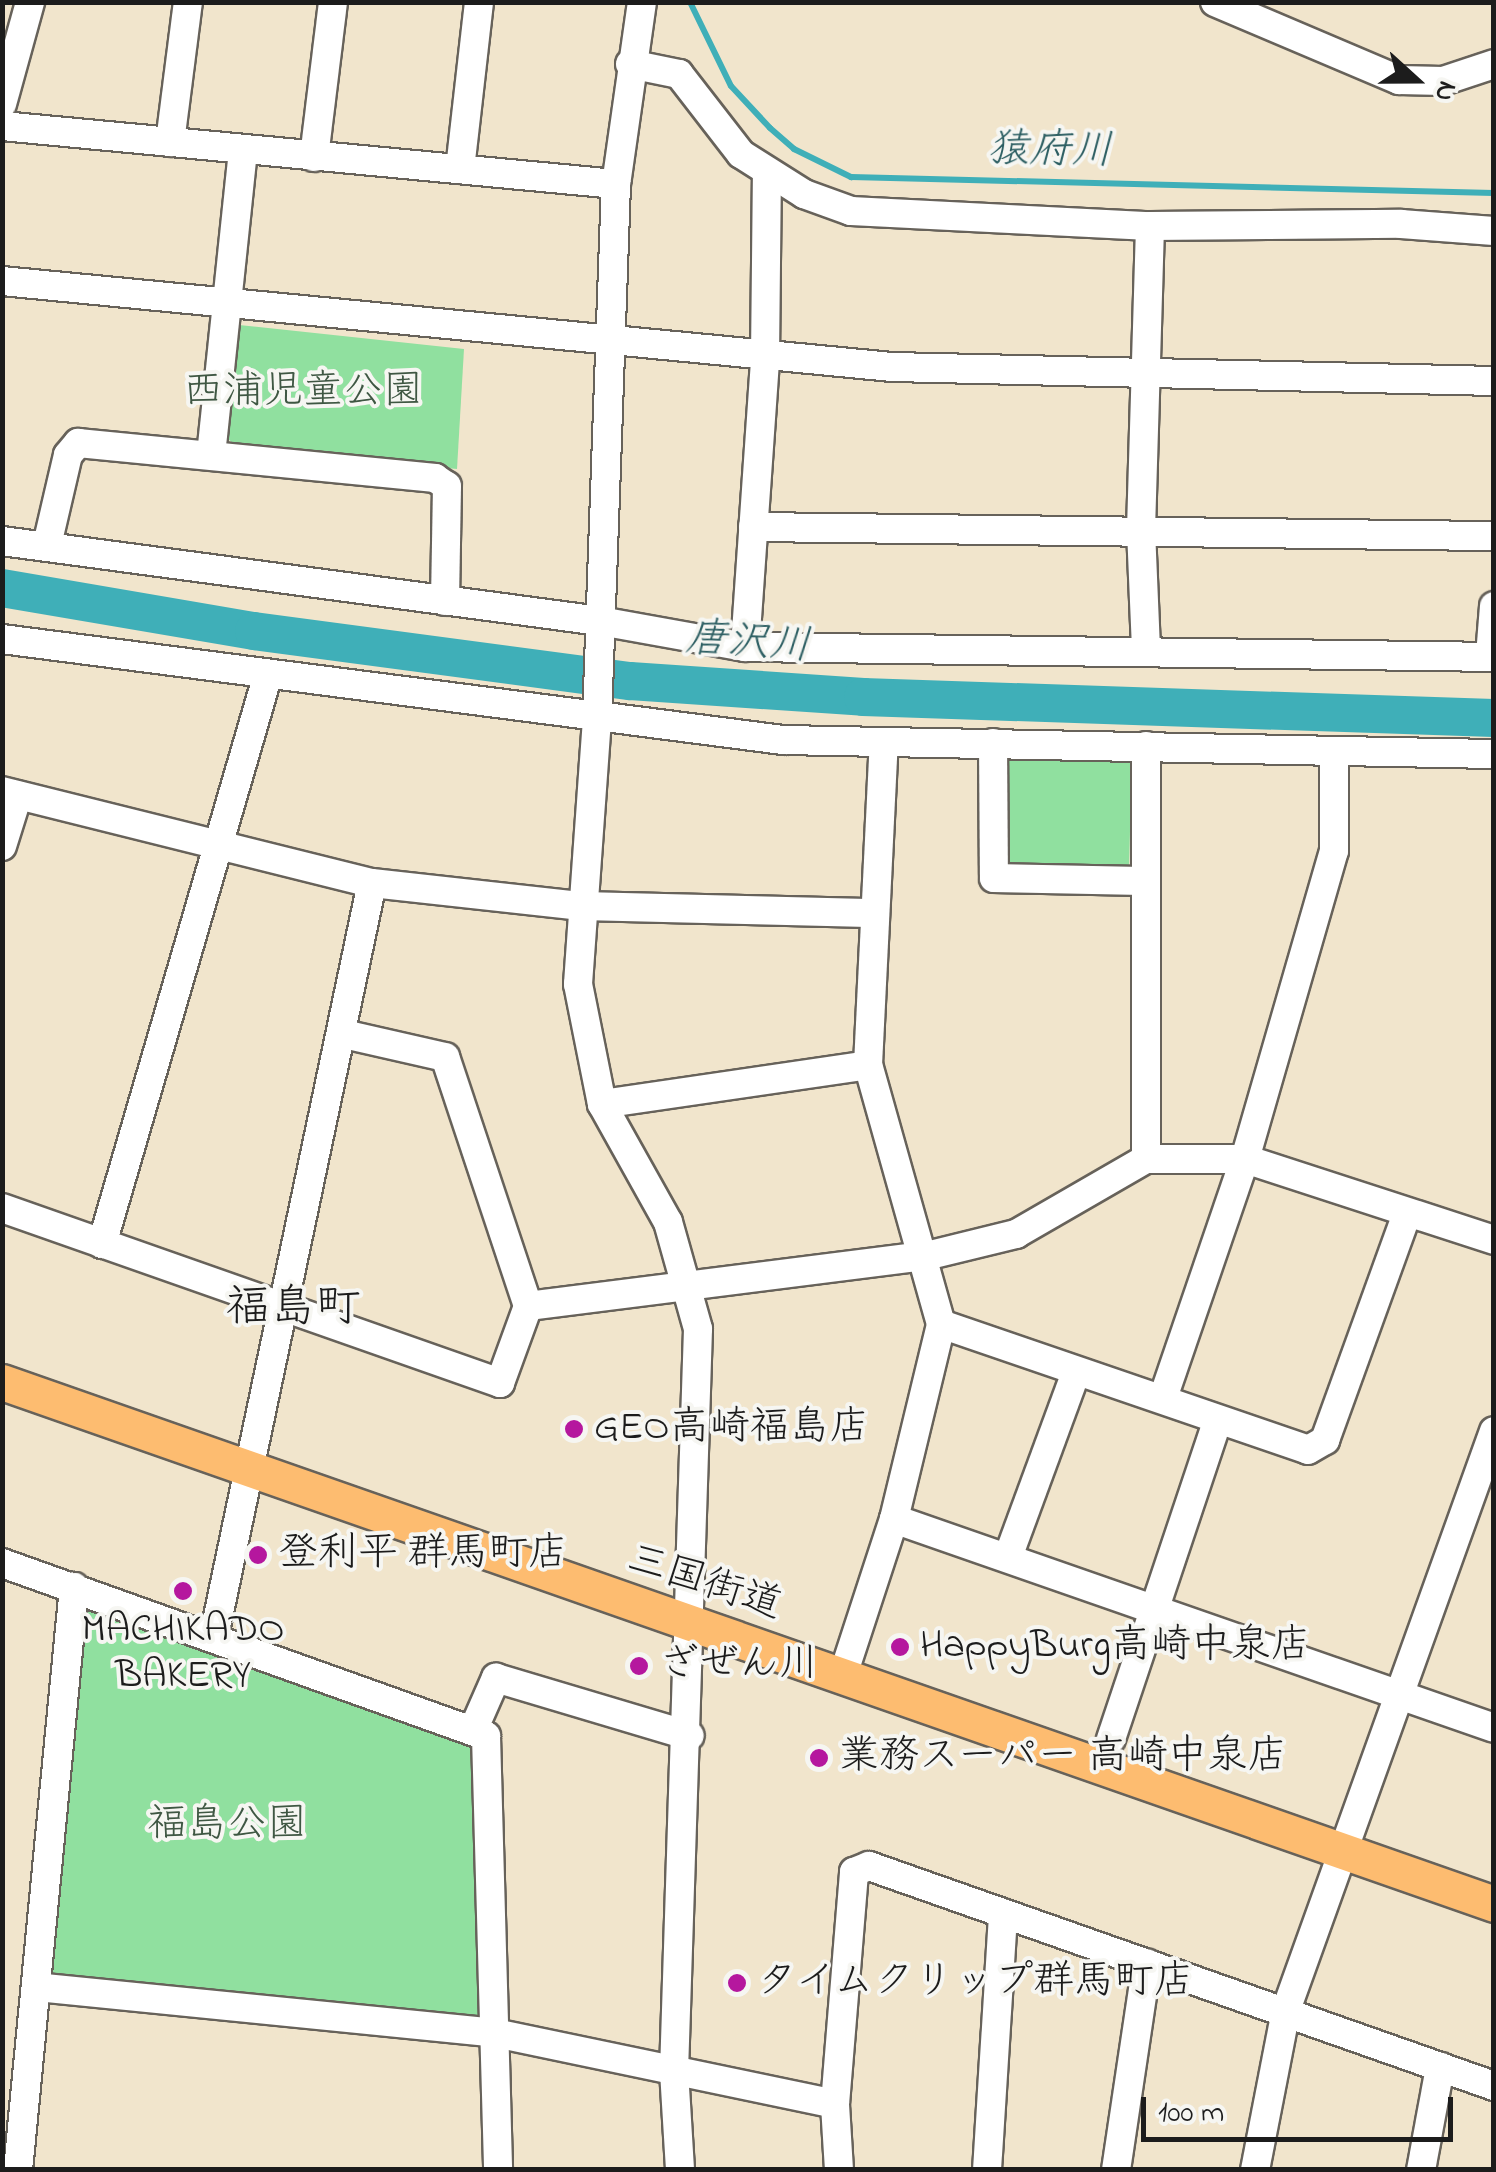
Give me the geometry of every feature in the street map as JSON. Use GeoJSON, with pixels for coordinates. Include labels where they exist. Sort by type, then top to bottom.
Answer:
{"type":"FeatureCollection","features":[{"type":"Feature","properties":{"kind":"main road","name":"三国街道"},"geometry":{"type":"LineString","coordinates":[[2,1382],[250,1467],[693,1628],[844,1672],[1494,1904]]}},
{"type":"Feature","properties":{"kind":"street"},"geometry":{"type":"LineString","coordinates":[[2,104],[30,2]]}},
{"type":"Feature","properties":{"kind":"street"},"geometry":{"type":"LineString","coordinates":[[170,142],[188,2]]}},
{"type":"Feature","properties":{"kind":"street"},"geometry":{"type":"LineString","coordinates":[[314,156],[333,2]]}},
{"type":"Feature","properties":{"kind":"street"},"geometry":{"type":"LineString","coordinates":[[460,168],[479,2]]}},
{"type":"Feature","properties":{"kind":"street"},"geometry":{"type":"LineString","coordinates":[[1216,2],[1399,80],[1443,81],[1494,64]]}},
{"type":"Feature","properties":{"kind":"street"},"geometry":{"type":"LineString","coordinates":[[641,3],[616,184],[597,716],[578,984],[602,1104],[668,1222],[690,1282],[698,1329],[690,1736],[674,2071],[680,2170]]}},
{"type":"Feature","properties":{"kind":"street"},"geometry":{"type":"LineString","coordinates":[[630,64],[679,74],[717,130],[768,174],[826,205],[875,215],[1150,226],[1401,224],[1494,232]]}},
{"type":"Feature","properties":{"kind":"street"},"geometry":{"type":"LineString","coordinates":[[2,126],[616,184]]}},
{"type":"Feature","properties":{"kind":"street"},"geometry":{"type":"LineString","coordinates":[[212,455],[243,151]]}},
{"type":"Feature","properties":{"kind":"street"},"geometry":{"type":"LineString","coordinates":[[745,647],[765,358],[768,174]]}},
{"type":"Feature","properties":{"kind":"street"},"geometry":{"type":"LineString","coordinates":[[1146,649],[1142,530],[1150,226]]}},
{"type":"Feature","properties":{"kind":"street"},"geometry":{"type":"LineString","coordinates":[[2,281],[611,337],[765,358],[1145,376],[1494,380]]}},
{"type":"Feature","properties":{"kind":"street"},"geometry":{"type":"LineString","coordinates":[[47,546],[68,455],[78,443],[435,478],[446,486],[445,600]]}},
{"type":"Feature","properties":{"kind":"street"},"geometry":{"type":"LineString","coordinates":[[753,527],[1494,536]]}},
{"type":"Feature","properties":{"kind":"street"},"geometry":{"type":"LineString","coordinates":[[2,541],[445,600],[745,647],[1146,649],[1492,657],[1494,606]]}},
{"type":"Feature","properties":{"kind":"street"},"geometry":{"type":"LineString","coordinates":[[2,639],[783,740],[1494,754]]}},
{"type":"Feature","properties":{"kind":"street"},"geometry":{"type":"LineString","coordinates":[[102,1244],[223,844],[268,674]]}},
{"type":"Feature","properties":{"kind":"street"},"geometry":{"type":"LineString","coordinates":[[844,1672],[894,1518],[941,1324],[926,1256],[868,1065],[884,742]]}},
{"type":"Feature","properties":{"kind":"street"},"geometry":{"type":"LineString","coordinates":[[993,742],[994,878],[1141,881]]}},
{"type":"Feature","properties":{"kind":"street"},"geometry":{"type":"LineString","coordinates":[[1146,746],[1141,881],[1146,1158]]}},
{"type":"Feature","properties":{"kind":"street"},"geometry":{"type":"LineString","coordinates":[[1162,1398],[1244,1159],[1334,851],[1334,753]]}},
{"type":"Feature","properties":{"kind":"street"},"geometry":{"type":"LineString","coordinates":[[2,846],[10,793],[372,883],[582,906],[873,913]]}},
{"type":"Feature","properties":{"kind":"street"},"geometry":{"type":"LineString","coordinates":[[214,1636],[344,1034],[372,883]]}},
{"type":"Feature","properties":{"kind":"street"},"geometry":{"type":"LineString","coordinates":[[2,1208],[500,1382],[528,1306],[445,1056],[344,1034]]}},
{"type":"Feature","properties":{"kind":"street"},"geometry":{"type":"LineString","coordinates":[[602,1104],[868,1065]]}},
{"type":"Feature","properties":{"kind":"street"},"geometry":{"type":"LineString","coordinates":[[528,1306],[690,1282],[926,1256],[1016,1234],[1146,1158],[1244,1159],[1494,1240]]}},
{"type":"Feature","properties":{"kind":"street"},"geometry":{"type":"LineString","coordinates":[[941,1324],[1162,1398],[1217,1422],[1308,1450],[1325,1440],[1407,1214]]}},
{"type":"Feature","properties":{"kind":"street"},"geometry":{"type":"LineString","coordinates":[[1008,1556],[1076,1372]]}},
{"type":"Feature","properties":{"kind":"street"},"geometry":{"type":"LineString","coordinates":[[1110,1739],[1217,1422]]}},
{"type":"Feature","properties":{"kind":"street"},"geometry":{"type":"LineString","coordinates":[[1255,2170],[1286,2010],[1399,1696],[1488,1466],[1494,1431]]}},
{"type":"Feature","properties":{"kind":"street"},"geometry":{"type":"LineString","coordinates":[[894,1518],[1494,1728]]}},
{"type":"Feature","properties":{"kind":"street"},"geometry":{"type":"LineString","coordinates":[[2,1562],[474,1728],[486,1736],[498,2170]]}},
{"type":"Feature","properties":{"kind":"street"},"geometry":{"type":"LineString","coordinates":[[18,2170],[74,1587]]}},
{"type":"Feature","properties":{"kind":"street"},"geometry":{"type":"LineString","coordinates":[[474,1728],[496,1678],[690,1736]]}},
{"type":"Feature","properties":{"kind":"street"},"geometry":{"type":"LineString","coordinates":[[840,2170],[835,2104],[854,1872],[869,1866],[1494,2086]]}},
{"type":"Feature","properties":{"kind":"street"},"geometry":{"type":"LineString","coordinates":[[987,2170],[1003,1913]]}},
{"type":"Feature","properties":{"kind":"street"},"geometry":{"type":"LineString","coordinates":[[1116,2170],[1147,1963]]}},
{"type":"Feature","properties":{"kind":"street"},"geometry":{"type":"LineString","coordinates":[[36,1988],[495,2032],[835,2104]]}},
{"type":"Feature","properties":{"kind":"street"},"geometry":{"type":"LineString","coordinates":[[1420,2170],[1440,2067]]}},
{"type":"Feature","properties":{"kind":"green space","name":"西浦児童公園"},"geometry":{"type":"Polygon","coordinates":[[[239,325],[464,349],[457,469],[238,448],[225,436],[239,325]]]}},
{"type":"Feature","properties":{"kind":"green space"},"geometry":{"type":"Polygon","coordinates":[[[1006,751],[1132,760],[1129,868],[1003,867],[1006,751]]]}},
{"type":"Feature","properties":{"kind":"green space","name":"福島公園"},"geometry":{"type":"Polygon","coordinates":[[[74,1587],[473,1738],[481,2017],[36,1987],[74,1587]]]}},
{"type":"Feature","properties":{"kind":"waterway","name":"猿府川"},"geometry":{"type":"LineString","coordinates":[[690,2],[731,86],[794,149],[851,177],[1494,193]]}},
{"type":"Feature","properties":{"kind":"waterway","name":"唐沢川"},"geometry":{"type":"LineString","coordinates":[[2,588],[254,631],[630,681],[863,697],[1494,718]]}},
{"type":"Feature","properties":{"kind":"place","name":"GEO高崎福島店"},"geometry":{"type":"Point","coordinates":[574,1429]}},
{"type":"Feature","properties":{"kind":"place","name":"登利平 群馬町店"},"geometry":{"type":"Point","coordinates":[258,1555]}},
{"type":"Feature","properties":{"kind":"place","name":"MACHIKADO BAKERY"},"geometry":{"type":"Point","coordinates":[183,1591]}},
{"type":"Feature","properties":{"kind":"place","name":"HappyBurg高崎中泉店"},"geometry":{"type":"Point","coordinates":[900,1647]}},
{"type":"Feature","properties":{"kind":"place","name":"ざぜん川"},"geometry":{"type":"Point","coordinates":[639,1666]}},
{"type":"Feature","properties":{"kind":"place","name":"業務スーパー 高崎中泉店"},"geometry":{"type":"Point","coordinates":[819,1758]}},
{"type":"Feature","properties":{"kind":"place","name":"タイムクリップ群馬町店"},"geometry":{"type":"Point","coordinates":[737,1983]}},
{"type":"Feature","properties":{"kind":"district","name":"福島町"},"geometry":{"type":"Point","coordinates":[293,1310]}}]}
